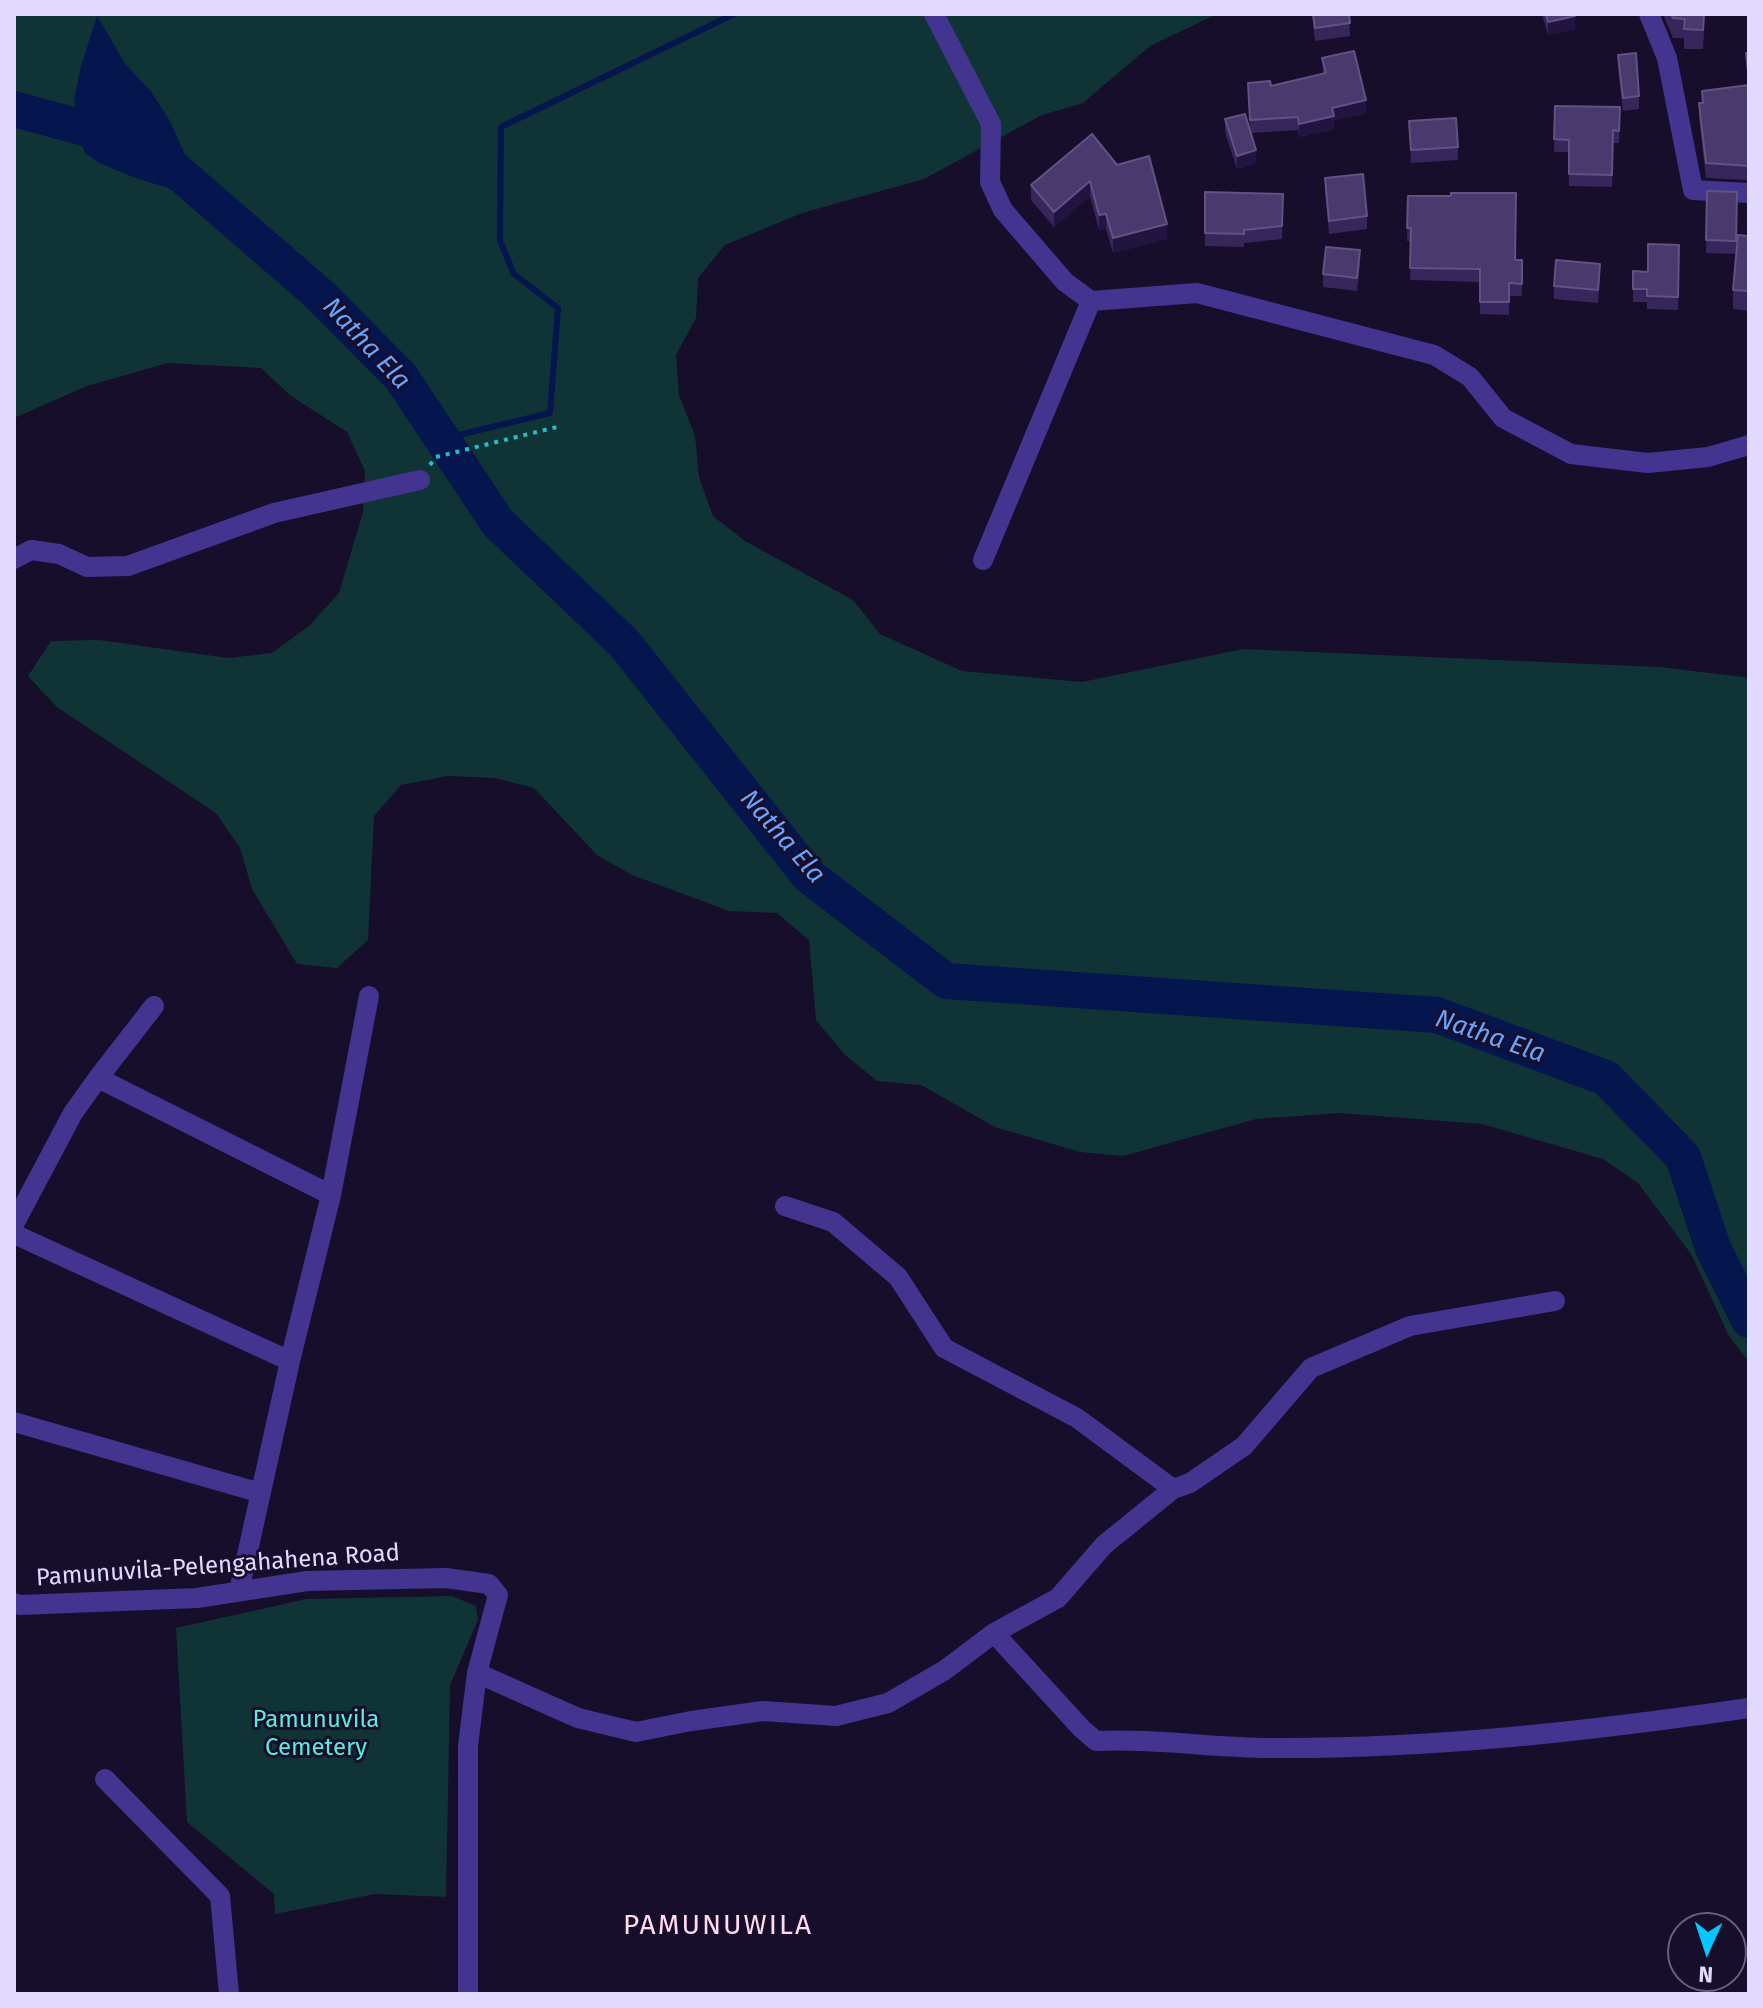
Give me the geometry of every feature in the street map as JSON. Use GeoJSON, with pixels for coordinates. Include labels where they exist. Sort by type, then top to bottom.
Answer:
{"type":"FeatureCollection","features":[{"type":"Feature","properties":{"kind":"street"},"geometry":{"type":"LineString","coordinates":[[934,14],[991,124],[990,182],[1003,210],[1065,282],[1091,301],[1197,293],[1434,355],[1470,377],[1503,418],[1571,454],[1648,463],[1708,457],[1747,442]]}},
{"type":"Feature","properties":{"kind":"street"},"geometry":{"type":"LineString","coordinates":[[1649,14],[1667,58],[1693,190],[1749,193]]}},
{"type":"Feature","properties":{"kind":"street"},"geometry":{"type":"LineString","coordinates":[[983,560],[1091,301]]}},
{"type":"Feature","properties":{"kind":"street"},"geometry":{"type":"LineString","coordinates":[[14,559],[31,550],[59,554],[87,567],[128,566],[274,513],[420,480]]}},
{"type":"Feature","properties":{"kind":"street"},"geometry":{"type":"LineString","coordinates":[[239,1591],[331,1195],[369,996]]}},
{"type":"Feature","properties":{"kind":"street"},"geometry":{"type":"LineString","coordinates":[[14,1224],[73,1113],[154,1006]]}},
{"type":"Feature","properties":{"kind":"street"},"geometry":{"type":"LineString","coordinates":[[98,1078],[331,1195]]}},
{"type":"Feature","properties":{"kind":"street"},"geometry":{"type":"LineString","coordinates":[[785,1206],[833,1222],[898,1277],[944,1348],[1077,1418],[1173,1489]]}},
{"type":"Feature","properties":{"kind":"street"},"geometry":{"type":"LineString","coordinates":[[14,1234],[290,1361]]}},
{"type":"Feature","properties":{"kind":"street"},"geometry":{"type":"LineString","coordinates":[[477,1673],[578,1718],[636,1732],[763,1711],[836,1716],[888,1703],[945,1670],[994,1633],[1058,1598],[1104,1545],[1173,1489],[1190,1483],[1244,1446],[1311,1368],[1410,1326],[1555,1301]]}},
{"type":"Feature","properties":{"kind":"street"},"geometry":{"type":"LineString","coordinates":[[14,1422],[261,1493]]}},
{"type":"Feature","properties":{"kind":"street","name":"Pamunuvila-Pelengahahena Road"},"geometry":{"type":"LineString","coordinates":[[14,1603],[197,1598],[307,1581],[446,1578],[489,1584],[498,1595],[477,1673],[468,1746],[468,1994]]}},
{"type":"Feature","properties":{"kind":"street"},"geometry":{"type":"LineString","coordinates":[[994,1633],[1096,1741],[1270,1748],[1436,1744],[1602,1729],[1749,1708]]}},
{"type":"Feature","properties":{"kind":"street"},"geometry":{"type":"LineString","coordinates":[[105,1779],[220,1896],[229,1994]]}},
{"type":"Feature","properties":{"kind":"path"},"geometry":{"type":"LineString","coordinates":[[436,457],[561,426]]}},
{"type":"Feature","properties":{"kind":"green space"},"geometry":{"type":"Polygon","coordinates":[[[14,14],[1217,14],[1150,46],[1083,103],[1042,115],[924,179],[802,213],[725,245],[698,278],[696,318],[676,355],[679,395],[695,436],[699,477],[713,516],[745,541],[853,600],[880,634],[962,671],[1082,682],[1243,649],[1659,667],[1749,679],[1749,1362],[1729,1336],[1691,1254],[1638,1183],[1603,1159],[1482,1124],[1339,1113],[1256,1119],[1123,1156],[1080,1152],[995,1127],[921,1085],[877,1081],[844,1054],[816,1020],[809,940],[777,913],[729,911],[632,875],[597,855],[534,788],[495,778],[448,776],[401,785],[374,816],[368,940],[337,968],[297,964],[252,889],[240,848],[216,813],[57,707],[28,676],[51,641],[99,640],[228,658],[272,653],[309,626],[339,593],[363,512],[365,471],[347,432],[291,396],[261,368],[168,363],[87,386],[14,418],[14,14]]]}},
{"type":"Feature","properties":{"kind":"green space","name":"Pamunuvila Cemetery"},"geometry":{"type":"Polygon","coordinates":[[[452,1596],[476,1606],[478,1620],[450,1685],[446,1897],[375,1894],[275,1914],[274,1894],[187,1822],[176,1628],[307,1599],[452,1596]]]}},
{"type":"Feature","properties":{"kind":"shaded area"},"geometry":{"type":"Polygon","coordinates":[[[97,16],[126,65],[150,90],[170,121],[188,161],[205,186],[207,209],[168,188],[99,163],[84,152],[74,99],[97,16]]]}},
{"type":"Feature","properties":{"kind":"building"},"geometry":{"type":"Polygon","coordinates":[[[1313,14],[1349,14],[1350,23],[1315,28],[1313,14]]]}},
{"type":"Feature","properties":{"kind":"building"},"geometry":{"type":"Polygon","coordinates":[[[1546,14],[1575,14],[1575,16],[1548,22],[1546,14]]]}},
{"type":"Feature","properties":{"kind":"building"},"geometry":{"type":"Polygon","coordinates":[[[1671,14],[1704,14],[1703,30],[1684,29],[1685,19],[1673,18],[1671,14]]]}},
{"type":"Feature","properties":{"kind":"building"},"geometry":{"type":"Polygon","coordinates":[[[1354,51],[1366,100],[1332,108],[1334,116],[1299,124],[1298,117],[1250,120],[1248,83],[1270,81],[1271,86],[1326,73],[1322,58],[1354,51]]]}},
{"type":"Feature","properties":{"kind":"building"},"geometry":{"type":"Polygon","coordinates":[[[1636,53],[1639,96],[1623,98],[1618,55],[1636,53]]]}},
{"type":"Feature","properties":{"kind":"building"},"geometry":{"type":"Polygon","coordinates":[[[1746,53],[1749,53],[1749,81],[1746,53]]]}},
{"type":"Feature","properties":{"kind":"building"},"geometry":{"type":"Polygon","coordinates":[[[1749,85],[1749,166],[1706,163],[1699,103],[1703,103],[1702,91],[1749,85]]]}},
{"type":"Feature","properties":{"kind":"building"},"geometry":{"type":"Polygon","coordinates":[[[1555,106],[1620,107],[1619,131],[1613,130],[1612,175],[1569,174],[1569,140],[1554,139],[1555,106]]]}},
{"type":"Feature","properties":{"kind":"building"},"geometry":{"type":"Polygon","coordinates":[[[1245,114],[1256,150],[1237,156],[1225,119],[1245,114]]]}},
{"type":"Feature","properties":{"kind":"building"},"geometry":{"type":"Polygon","coordinates":[[[1456,118],[1458,147],[1411,150],[1409,121],[1456,118]]]}},
{"type":"Feature","properties":{"kind":"building"},"geometry":{"type":"Polygon","coordinates":[[[1092,134],[1117,165],[1149,156],[1167,224],[1113,238],[1106,214],[1099,215],[1090,181],[1054,212],[1031,185],[1092,134]]]}},
{"type":"Feature","properties":{"kind":"building"},"geometry":{"type":"Polygon","coordinates":[[[1363,174],[1367,216],[1329,221],[1325,178],[1363,174]]]}},
{"type":"Feature","properties":{"kind":"building"},"geometry":{"type":"Polygon","coordinates":[[[1707,191],[1737,192],[1736,241],[1706,240],[1707,191]]]}},
{"type":"Feature","properties":{"kind":"building"},"geometry":{"type":"Polygon","coordinates":[[[1205,192],[1283,194],[1282,226],[1244,230],[1244,234],[1205,233],[1205,192]]]}},
{"type":"Feature","properties":{"kind":"building"},"geometry":{"type":"Polygon","coordinates":[[[1451,193],[1516,193],[1515,260],[1522,260],[1522,284],[1509,283],[1509,302],[1480,302],[1480,269],[1410,268],[1408,196],[1451,196],[1451,193]]]}},
{"type":"Feature","properties":{"kind":"building"},"geometry":{"type":"Polygon","coordinates":[[[1738,235],[1749,236],[1749,291],[1733,290],[1738,235]]]}},
{"type":"Feature","properties":{"kind":"building"},"geometry":{"type":"Polygon","coordinates":[[[1648,244],[1679,245],[1678,297],[1647,296],[1647,289],[1633,289],[1633,271],[1648,272],[1648,244]]]}},
{"type":"Feature","properties":{"kind":"building"},"geometry":{"type":"Polygon","coordinates":[[[1326,247],[1360,250],[1357,278],[1323,274],[1326,247]]]}},
{"type":"Feature","properties":{"kind":"building"},"geometry":{"type":"Polygon","coordinates":[[[1556,260],[1600,264],[1598,290],[1554,286],[1556,260]]]}},
{"type":"Feature","properties":{"kind":"waterway"},"geometry":{"type":"LineString","coordinates":[[442,439],[550,413],[558,308],[514,274],[500,241],[501,127],[734,14]]}},
{"type":"Feature","properties":{"kind":"waterway","name":"Natha Ela"},"geometry":{"type":"LineString","coordinates":[[14,109],[124,139]]}},
{"type":"Feature","properties":{"kind":"waterway","name":"Natha Ela"},"geometry":{"type":"LineString","coordinates":[[171,166],[321,296],[401,377],[498,523],[624,643],[809,876],[946,981],[1437,1015],[1606,1078],[1683,1157],[1713,1248],[1749,1320]]}},
{"type":"Feature","properties":{"kind":"district","name":"PAMUNUWILA"},"geometry":{"type":"Point","coordinates":[718,1926]}}]}
